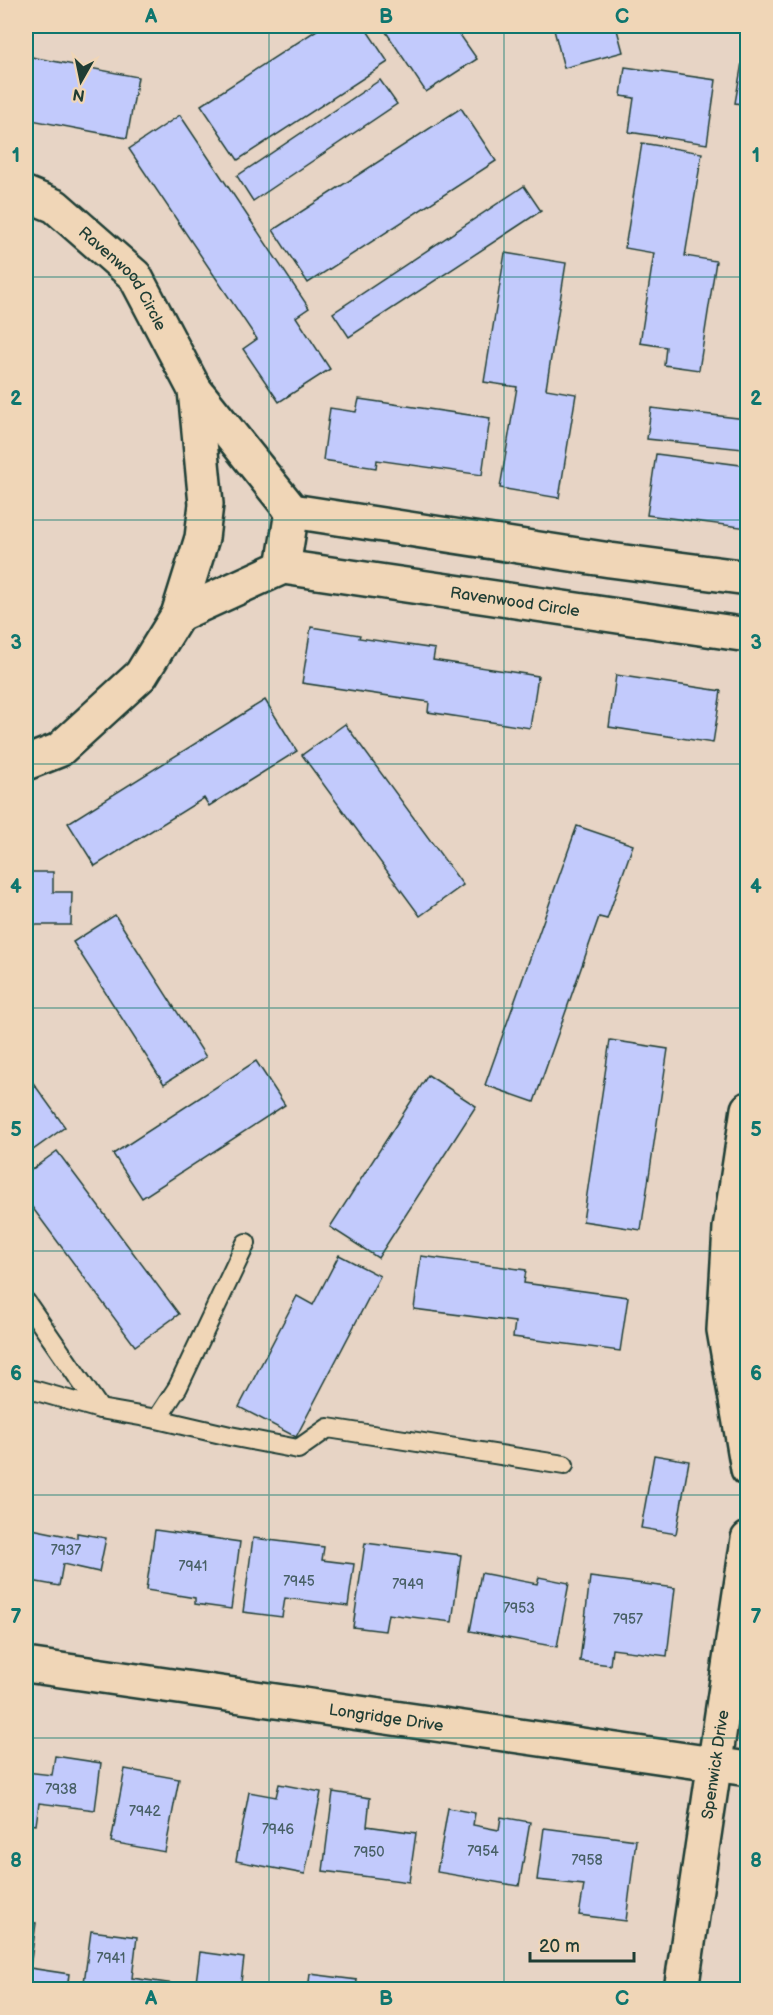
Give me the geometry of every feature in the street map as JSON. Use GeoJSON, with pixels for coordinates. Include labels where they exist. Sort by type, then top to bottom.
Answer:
{"type":"FeatureCollection","features":[{"type":"Feature","properties":{"kind":"street","name":"Ravenwood Circle"},"geometry":{"type":"LineString","coordinates":[[26,194],[55,206],[135,276],[195,390],[292,511]]}},
{"type":"Feature","properties":{"kind":"street","name":"Ravenwood Circle"},"geometry":{"type":"LineString","coordinates":[[26,763],[59,750],[141,675],[178,615],[202,538],[206,504],[195,390]]}},
{"type":"Feature","properties":{"kind":"street"},"geometry":{"type":"LineString","coordinates":[[178,615],[283,567],[292,511],[610,561],[747,578]]}},
{"type":"Feature","properties":{"kind":"street","name":"Ravenwood Circle"},"geometry":{"type":"LineString","coordinates":[[283,567],[747,635]]}},
{"type":"Feature","properties":{"kind":"street"},"geometry":{"type":"LineString","coordinates":[[747,1109],[730,1228],[724,1330],[747,1469]]}},
{"type":"Feature","properties":{"kind":"street","name":"Spenwick Drive"},"geometry":{"type":"LineString","coordinates":[[681,1989],[747,1539]]}},
{"type":"Feature","properties":{"kind":"street","name":"Longridge Drive"},"geometry":{"type":"LineString","coordinates":[[26,1665],[747,1770]]}},
{"type":"Feature","properties":{"kind":"lane"},"geometry":{"type":"LineString","coordinates":[[157,1419],[178,1387],[246,1243]]}},
{"type":"Feature","properties":{"kind":"lane"},"geometry":{"type":"LineString","coordinates":[[26,1302],[100,1409]]}},
{"type":"Feature","properties":{"kind":"lane"},"geometry":{"type":"LineString","coordinates":[[26,1388],[100,1409],[298,1449],[328,1428],[564,1465]]}},
{"type":"Feature","properties":{"kind":"building"},"geometry":{"type":"Polygon","coordinates":[[[323,26],[364,26],[388,62],[238,160],[201,105],[323,26]]]}},
{"type":"Feature","properties":{"kind":"building"},"geometry":{"type":"Polygon","coordinates":[[[382,26],[454,26],[477,59],[426,92],[382,26]]]}},
{"type":"Feature","properties":{"kind":"building"},"geometry":{"type":"Polygon","coordinates":[[[553,26],[616,26],[623,52],[564,68],[553,26]]]}},
{"type":"Feature","properties":{"kind":"building"},"geometry":{"type":"Polygon","coordinates":[[[748,28],[748,105],[735,103],[748,28]]]}},
{"type":"Feature","properties":{"kind":"building"},"geometry":{"type":"Polygon","coordinates":[[[26,56],[138,77],[127,138],[26,119],[26,56]]]}},
{"type":"Feature","properties":{"kind":"building"},"geometry":{"type":"Polygon","coordinates":[[[625,67],[716,80],[707,144],[629,132],[634,98],[621,96],[625,67]]]}},
{"type":"Feature","properties":{"kind":"building"},"geometry":{"type":"Polygon","coordinates":[[[380,80],[397,104],[253,201],[237,176],[380,80]]]}},
{"type":"Feature","properties":{"kind":"building"},"geometry":{"type":"Polygon","coordinates":[[[461,108],[496,161],[308,283],[273,230],[461,108]]]}},
{"type":"Feature","properties":{"kind":"building"},"geometry":{"type":"Polygon","coordinates":[[[180,115],[309,308],[296,317],[330,369],[279,402],[243,349],[257,339],[129,149],[180,115]]]}},
{"type":"Feature","properties":{"kind":"building"},"geometry":{"type":"Polygon","coordinates":[[[642,143],[702,153],[685,256],[716,261],[699,370],[664,365],[666,347],[640,343],[654,253],[625,248],[642,143]]]}},
{"type":"Feature","properties":{"kind":"building"},"geometry":{"type":"Polygon","coordinates":[[[524,186],[541,211],[349,337],[333,313],[524,186]]]}},
{"type":"Feature","properties":{"kind":"building"},"geometry":{"type":"Polygon","coordinates":[[[505,253],[566,263],[546,389],[576,394],[559,498],[500,488],[517,387],[484,382],[505,253]]]}},
{"type":"Feature","properties":{"kind":"building"},"geometry":{"type":"Polygon","coordinates":[[[359,399],[490,418],[482,475],[377,460],[376,468],[323,460],[330,408],[356,412],[359,399]]]}},
{"type":"Feature","properties":{"kind":"building"},"geometry":{"type":"Polygon","coordinates":[[[651,408],[746,419],[743,449],[647,439],[651,408]]]}},
{"type":"Feature","properties":{"kind":"building"},"geometry":{"type":"Polygon","coordinates":[[[656,454],[748,466],[748,528],[647,515],[656,454]]]}},
{"type":"Feature","properties":{"kind":"building"},"geometry":{"type":"Polygon","coordinates":[[[311,627],[360,635],[359,638],[435,649],[433,660],[538,676],[530,728],[428,712],[429,702],[302,683],[311,627]]]}},
{"type":"Feature","properties":{"kind":"building"},"geometry":{"type":"Polygon","coordinates":[[[616,675],[721,691],[713,743],[609,727],[616,675]]]}},
{"type":"Feature","properties":{"kind":"building"},"geometry":{"type":"Polygon","coordinates":[[[265,700],[297,751],[209,806],[204,798],[95,866],[68,823],[265,700]]]}},
{"type":"Feature","properties":{"kind":"building"},"geometry":{"type":"Polygon","coordinates":[[[345,724],[463,885],[420,916],[302,755],[345,724]]]}},
{"type":"Feature","properties":{"kind":"building"},"geometry":{"type":"Polygon","coordinates":[[[577,826],[633,845],[607,919],[599,917],[534,1102],[485,1085],[577,826]]]}},
{"type":"Feature","properties":{"kind":"building"},"geometry":{"type":"Polygon","coordinates":[[[26,872],[53,872],[53,892],[72,892],[71,925],[26,925],[26,872]]]}},
{"type":"Feature","properties":{"kind":"building"},"geometry":{"type":"Polygon","coordinates":[[[115,915],[206,1057],[164,1084],[73,942],[115,915]]]}},
{"type":"Feature","properties":{"kind":"building"},"geometry":{"type":"Polygon","coordinates":[[[610,1040],[668,1049],[641,1230],[583,1221],[610,1040]]]}},
{"type":"Feature","properties":{"kind":"building"},"geometry":{"type":"Polygon","coordinates":[[[256,1061],[285,1105],[142,1198],[113,1154],[256,1061]]]}},
{"type":"Feature","properties":{"kind":"building"},"geometry":{"type":"Polygon","coordinates":[[[26,1073],[65,1127],[26,1155],[26,1073]]]}},
{"type":"Feature","properties":{"kind":"building"},"geometry":{"type":"Polygon","coordinates":[[[428,1075],[476,1106],[378,1258],[330,1227],[428,1075]]]}},
{"type":"Feature","properties":{"kind":"building"},"geometry":{"type":"Polygon","coordinates":[[[57,1151],[179,1314],[135,1346],[26,1199],[26,1174],[57,1151]]]}},
{"type":"Feature","properties":{"kind":"building"},"geometry":{"type":"Polygon","coordinates":[[[339,1255],[380,1276],[296,1437],[239,1407],[297,1296],[313,1305],[339,1255]]]}},
{"type":"Feature","properties":{"kind":"building"},"geometry":{"type":"Polygon","coordinates":[[[421,1256],[526,1270],[524,1283],[628,1297],[620,1351],[513,1337],[515,1322],[414,1309],[421,1256]]]}},
{"type":"Feature","properties":{"kind":"building"},"geometry":{"type":"Polygon","coordinates":[[[654,1455],[689,1461],[676,1534],[641,1528],[654,1455]]]}},
{"type":"Feature","properties":{"kind":"building"},"geometry":{"type":"Polygon","coordinates":[[[32,1529],[77,1538],[77,1533],[106,1538],[99,1572],[63,1564],[59,1586],[26,1580],[26,1561],[32,1529]]]}},
{"type":"Feature","properties":{"kind":"building"},"geometry":{"type":"Polygon","coordinates":[[[155,1530],[240,1542],[231,1609],[195,1604],[195,1598],[146,1590],[155,1530]]]}},
{"type":"Feature","properties":{"kind":"building"},"geometry":{"type":"Polygon","coordinates":[[[253,1538],[324,1547],[322,1560],[354,1564],[348,1606],[285,1598],[282,1617],[243,1612],[253,1538]]]}},
{"type":"Feature","properties":{"kind":"building"},"geometry":{"type":"Polygon","coordinates":[[[365,1543],[461,1555],[452,1622],[388,1614],[385,1631],[353,1627],[365,1543]]]}},
{"type":"Feature","properties":{"kind":"building"},"geometry":{"type":"Polygon","coordinates":[[[481,1573],[537,1584],[539,1577],[569,1583],[557,1647],[470,1631],[481,1573]]]}},
{"type":"Feature","properties":{"kind":"building"},"geometry":{"type":"Polygon","coordinates":[[[590,1577],[675,1588],[667,1656],[612,1649],[610,1665],[580,1661],[590,1577]]]}},
{"type":"Feature","properties":{"kind":"building"},"geometry":{"type":"Polygon","coordinates":[[[55,1756],[101,1763],[95,1810],[39,1803],[36,1825],[26,1824],[26,1772],[52,1775],[55,1756]]]}},
{"type":"Feature","properties":{"kind":"building"},"geometry":{"type":"Polygon","coordinates":[[[125,1769],[179,1779],[165,1852],[111,1842],[125,1769]]]}},
{"type":"Feature","properties":{"kind":"building"},"geometry":{"type":"Polygon","coordinates":[[[279,1784],[321,1792],[305,1874],[236,1861],[249,1792],[276,1797],[279,1784]]]}},
{"type":"Feature","properties":{"kind":"building"},"geometry":{"type":"Polygon","coordinates":[[[333,1792],[370,1798],[367,1826],[416,1833],[409,1882],[323,1871],[333,1792]]]}},
{"type":"Feature","properties":{"kind":"building"},"geometry":{"type":"Polygon","coordinates":[[[448,1808],[475,1813],[473,1825],[499,1830],[501,1817],[530,1822],[519,1886],[437,1872],[448,1808]]]}},
{"type":"Feature","properties":{"kind":"building"},"geometry":{"type":"Polygon","coordinates":[[[544,1828],[636,1840],[626,1921],[579,1915],[584,1885],[537,1880],[544,1828]]]}},
{"type":"Feature","properties":{"kind":"building"},"geometry":{"type":"Polygon","coordinates":[[[26,1922],[36,1923],[30,1968],[69,1974],[67,1990],[26,1990],[26,1922]]]}},
{"type":"Feature","properties":{"kind":"building"},"geometry":{"type":"Polygon","coordinates":[[[91,1931],[137,1937],[132,1978],[181,1985],[180,1990],[83,1990],[91,1931]]]}},
{"type":"Feature","properties":{"kind":"building"},"geometry":{"type":"Polygon","coordinates":[[[200,1952],[244,1958],[240,1990],[195,1990],[200,1952]]]}},
{"type":"Feature","properties":{"kind":"building"},"geometry":{"type":"Polygon","coordinates":[[[310,1974],[357,1980],[356,1990],[308,1990],[310,1974]]]}}]}
